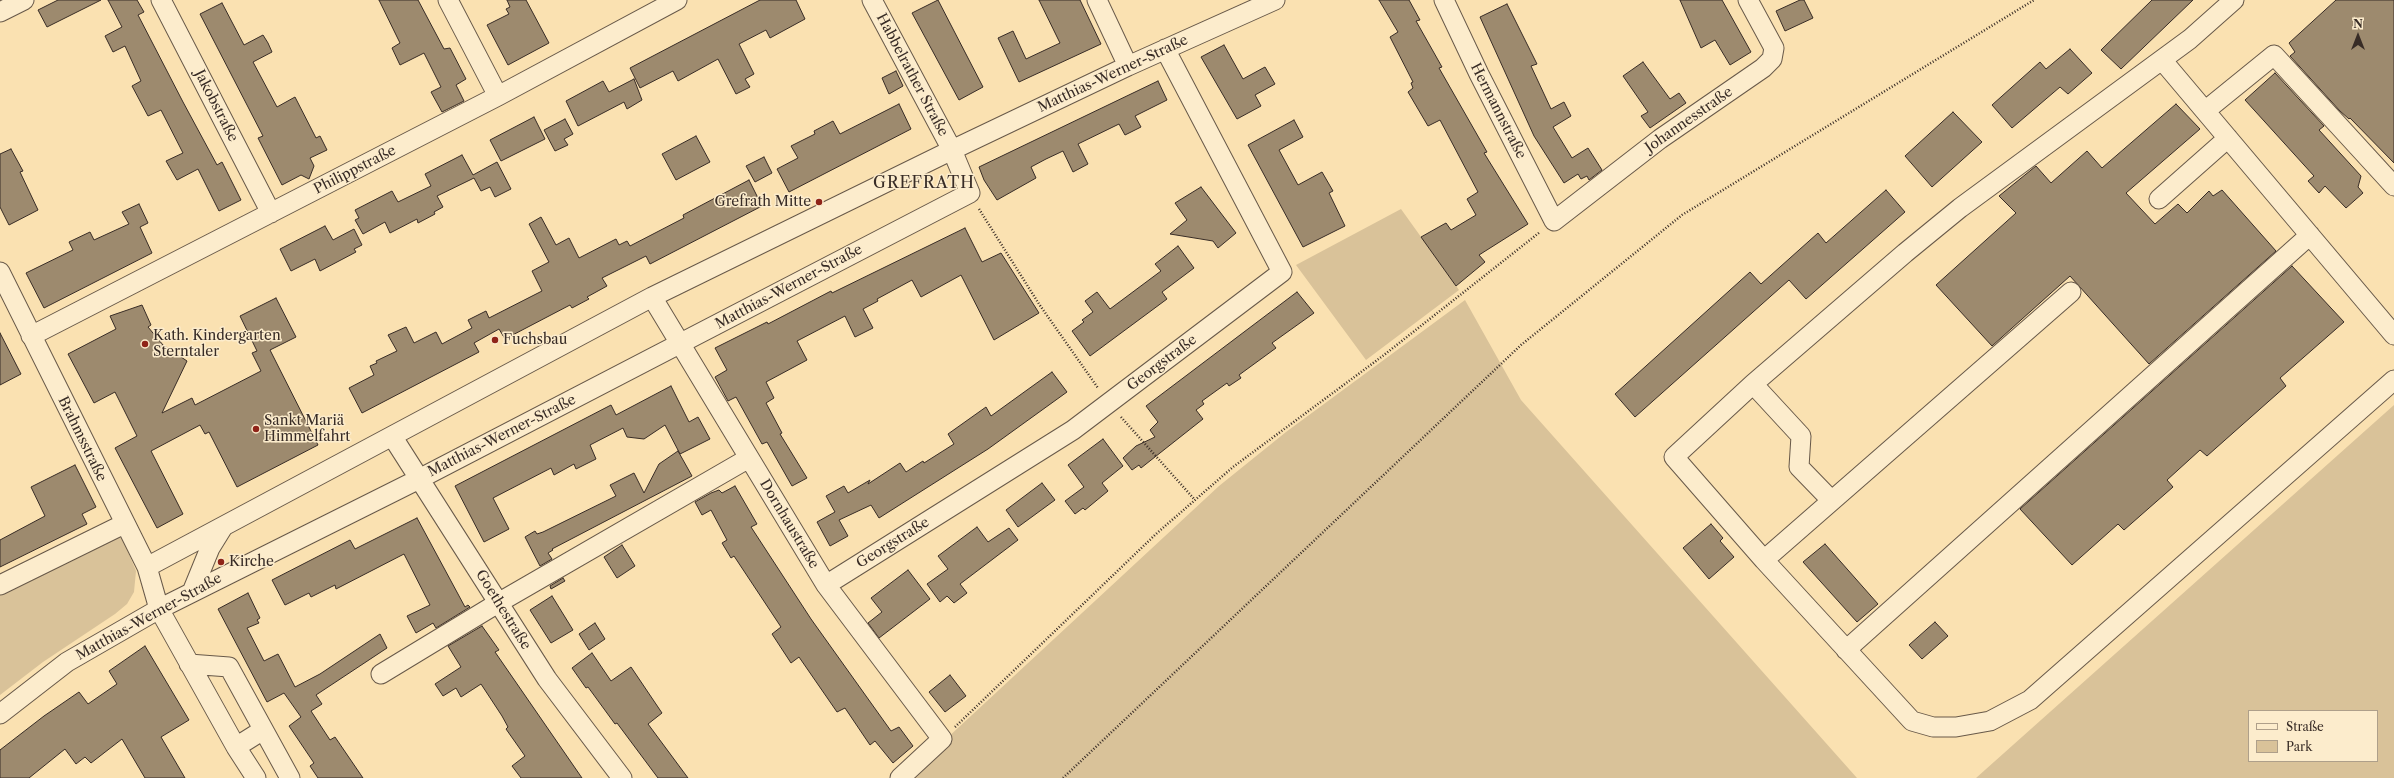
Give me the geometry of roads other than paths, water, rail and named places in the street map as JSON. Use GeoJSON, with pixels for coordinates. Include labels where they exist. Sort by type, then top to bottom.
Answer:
{"type":"FeatureCollection","features":[{"type":"Feature","properties":{"kind":"street"},"geometry":{"type":"LineString","coordinates":[[0,12],[24,0]]}},
{"type":"Feature","properties":{"kind":"street","name":"Jakobstraße"},"geometry":{"type":"LineString","coordinates":[[161,0],[271,213]]}},
{"type":"Feature","properties":{"kind":"street"},"geometry":{"type":"LineString","coordinates":[[448,0],[498,96]]}},
{"type":"Feature","properties":{"kind":"street","name":"Philippstraße"},"geometry":{"type":"LineString","coordinates":[[31,336],[498,96],[677,0]]}},
{"type":"Feature","properties":{"kind":"street","name":"Habbelrather Straße"},"geometry":{"type":"LineString","coordinates":[[872,0],[952,150]]}},
{"type":"Feature","properties":{"kind":"street"},"geometry":{"type":"LineString","coordinates":[[1097,0],[1128,66]]}},
{"type":"Feature","properties":{"kind":"street","name":"Matthias-Werner-Straße"},"geometry":{"type":"LineString","coordinates":[[146,567],[652,297],[952,150],[1128,66],[1275,0]]}},
{"type":"Feature","properties":{"kind":"street","name":"Hermannstraße"},"geometry":{"type":"LineString","coordinates":[[1444,0],[1479,74],[1554,221]]}},
{"type":"Feature","properties":{"kind":"street","name":"Johannesstraße"},"geometry":{"type":"LineString","coordinates":[[1554,221],[1660,139],[1763,68],[1772,59],[1774,48],[1748,0]]}},
{"type":"Feature","properties":{"kind":"street"},"geometry":{"type":"LineString","coordinates":[[2234,0],[2190,39],[1954,213],[1905,253],[1753,384],[1674,457],[1764,560],[1912,721],[1933,727],[1956,727],[1990,721],[2030,700],[2394,380]]}},
{"type":"Feature","properties":{"kind":"street","name":"Georgstraße"},"geometry":{"type":"LineString","coordinates":[[826,585],[1073,430],[1282,272],[1165,49]]}},
{"type":"Feature","properties":{"kind":"street"},"geometry":{"type":"LineString","coordinates":[[2205,111],[2274,55],[2394,186]]}},
{"type":"Feature","properties":{"kind":"street"},"geometry":{"type":"LineString","coordinates":[[2162,60],[2394,335]]}},
{"type":"Feature","properties":{"kind":"street"},"geometry":{"type":"LineString","coordinates":[[2159,199],[2228,138]]}},
{"type":"Feature","properties":{"kind":"street","name":"Matthias-Werner-Straße"},"geometry":{"type":"LineString","coordinates":[[0,714],[68,662],[159,609],[420,479],[970,193],[952,150]]}},
{"type":"Feature","properties":{"kind":"street"},"geometry":{"type":"LineString","coordinates":[[1846,650],[2310,235]]}},
{"type":"Feature","properties":{"kind":"street","name":"Brahmsstraße"},"geometry":{"type":"LineString","coordinates":[[0,272],[146,567],[159,609],[236,747],[256,778]]}},
{"type":"Feature","properties":{"kind":"street"},"geometry":{"type":"LineString","coordinates":[[1764,560],[2071,292]]}},
{"type":"Feature","properties":{"kind":"street","name":"Dornhaustraße"},"geometry":{"type":"LineString","coordinates":[[652,297],[826,585],[942,739],[900,778]]}},
{"type":"Feature","properties":{"kind":"street"},"geometry":{"type":"LineString","coordinates":[[1753,384],[1801,436],[1799,467],[1832,500]]}},
{"type":"Feature","properties":{"kind":"street","name":"Goethestraße"},"geometry":{"type":"LineString","coordinates":[[392,436],[546,679],[622,778]]}},
{"type":"Feature","properties":{"kind":"street"},"geometry":{"type":"LineString","coordinates":[[381,674],[498,603],[749,458]]}},
{"type":"Feature","properties":{"kind":"street"},"geometry":{"type":"LineString","coordinates":[[0,585],[124,524]]}},
{"type":"Feature","properties":{"kind":"street"},"geometry":{"type":"LineString","coordinates":[[192,592],[210,548],[225,525]]}},
{"type":"Feature","properties":{"kind":"street"},"geometry":{"type":"LineString","coordinates":[[189,664],[228,667],[290,778]]}},
{"type":"Feature","properties":{"kind":"street"},"geometry":{"type":"LineString","coordinates":[[236,747],[263,730]]}},
{"type":"Feature","properties":{"kind":"place","name":"Grefrath Mitte"},"geometry":{"type":"Point","coordinates":[819,202]}},
{"type":"Feature","properties":{"kind":"place","name":"Fuchsbau"},"geometry":{"type":"Point","coordinates":[495,340]}},
{"type":"Feature","properties":{"kind":"place","name":"Kath. Kindergarten Sterntaler"},"geometry":{"type":"Point","coordinates":[145,344]}},
{"type":"Feature","properties":{"kind":"place","name":"Sankt Mariä Himmelfahrt"},"geometry":{"type":"Point","coordinates":[256,429]}},
{"type":"Feature","properties":{"kind":"place","name":"Kirche"},"geometry":{"type":"Point","coordinates":[221,562]}},
{"type":"Feature","properties":{"kind":"district","name":"GREFRATH"},"geometry":{"type":"Point","coordinates":[924,183]}}]}
